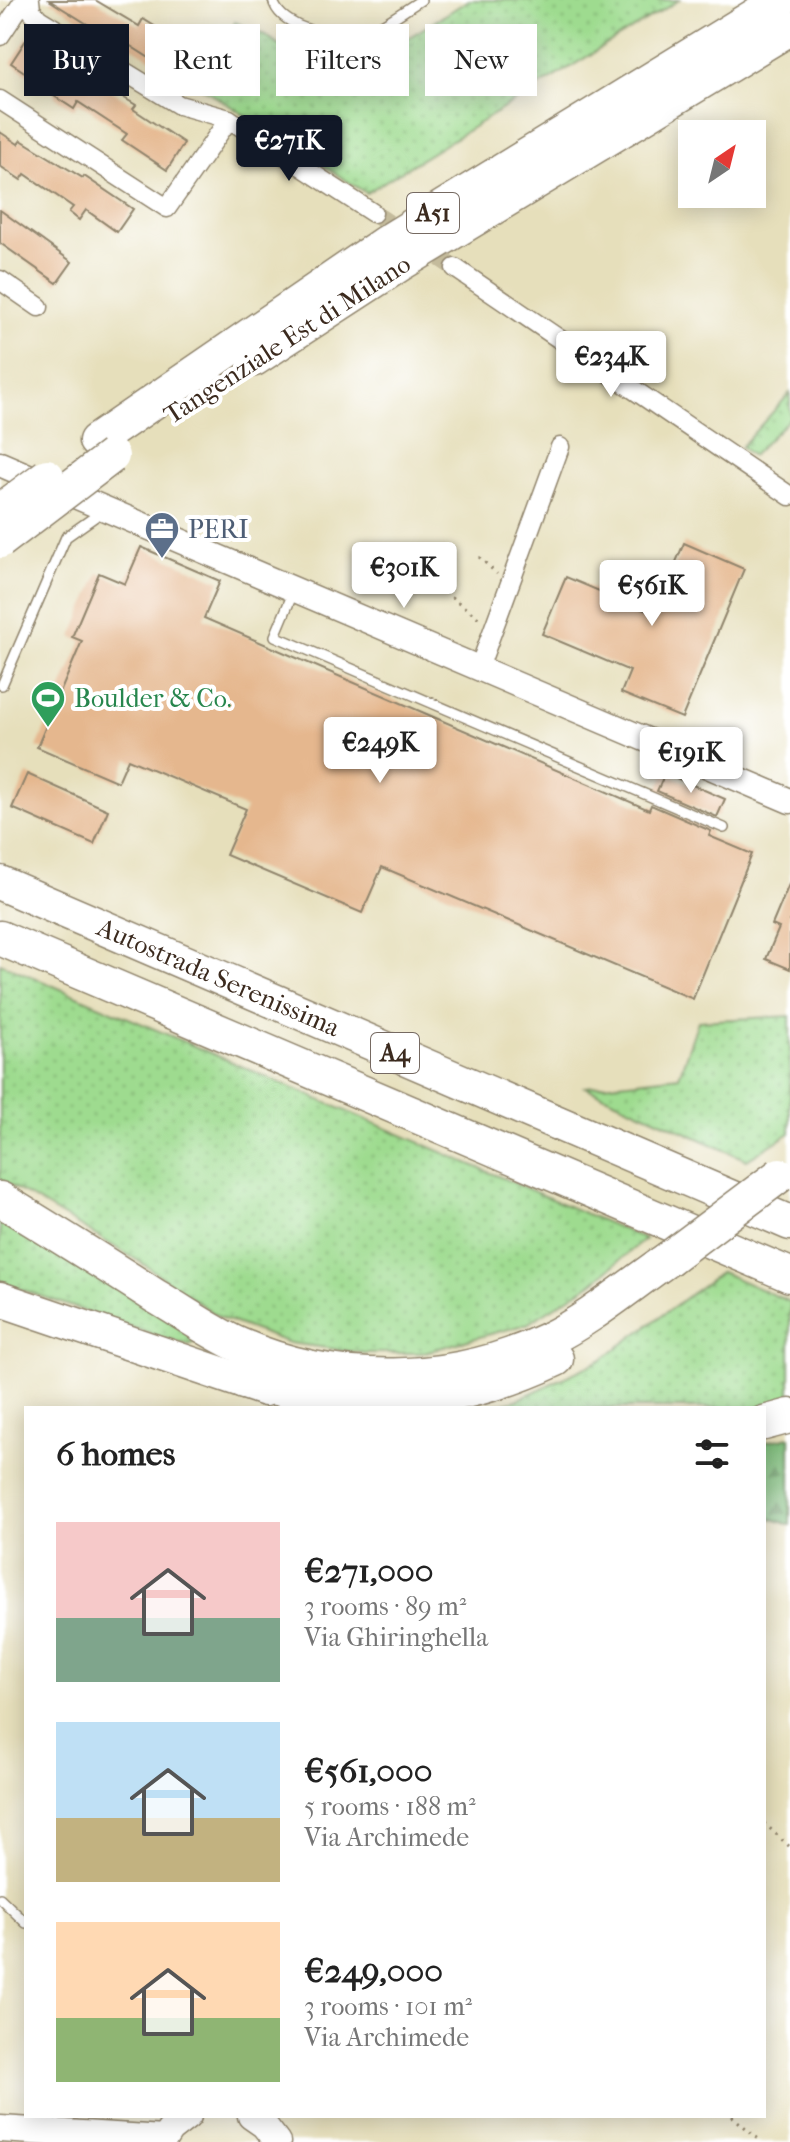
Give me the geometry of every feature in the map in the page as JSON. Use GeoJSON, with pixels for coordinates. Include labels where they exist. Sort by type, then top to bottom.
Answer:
{"type":"FeatureCollection","features":[{"type":"Feature","properties":{"kind":"highway","name":"Tangenziale Est di Milano"},"geometry":{"type":"LineString","coordinates":[[0,541],[104,449],[385,243],[781,0]]}},
{"type":"Feature","properties":{"kind":"highway","name":"Tangenziale Est di Milano"},"geometry":{"type":"LineString","coordinates":[[0,511],[255,358],[400,264],[790,28]]}},
{"type":"Feature","properties":{"kind":"highway","name":"Autostrada Serenissima"},"geometry":{"type":"LineString","coordinates":[[0,883],[790,1223]]}},
{"type":"Feature","properties":{"kind":"highway","name":"Autostrada Serenissima"},"geometry":{"type":"LineString","coordinates":[[0,938],[790,1275]]}},
{"type":"Feature","properties":{"kind":"highway"},"geometry":{"type":"LineString","coordinates":[[652,1165],[788,1184]]}},
{"type":"Feature","properties":{"kind":"highway"},"geometry":{"type":"LineString","coordinates":[[244,1382],[334,1398],[414,1400],[477,1389],[515,1378],[578,1348],[679,1264],[788,1184]]}},
{"type":"Feature","properties":{"kind":"highway"},"geometry":{"type":"LineString","coordinates":[[0,1199],[237,1344],[282,1361],[351,1374],[418,1375],[517,1352],[573,1326],[679,1264]]}},
{"type":"Feature","properties":{"kind":"highway"},"geometry":{"type":"LineString","coordinates":[[0,1299],[312,1406]]}},
{"type":"Feature","properties":{"kind":"highway"},"geometry":{"type":"LineString","coordinates":[[766,1422],[790,1416]]}},
{"type":"Feature","properties":{"kind":"main road"},"geometry":{"type":"LineString","coordinates":[[0,2129],[174,2127]]}},
{"type":"Feature","properties":{"kind":"street"},"geometry":{"type":"LineString","coordinates":[[0,36],[27,0]]}},
{"type":"Feature","properties":{"kind":"street"},"geometry":{"type":"LineString","coordinates":[[27,0],[39,19],[147,87],[179,105],[229,119],[373,213]]}},
{"type":"Feature","properties":{"kind":"street"},"geometry":{"type":"LineString","coordinates":[[0,100],[167,208],[229,119]]}},
{"type":"Feature","properties":{"kind":"street"},"geometry":{"type":"LineString","coordinates":[[455,268],[790,496]]}},
{"type":"Feature","properties":{"kind":"street"},"geometry":{"type":"LineString","coordinates":[[0,280],[39,307]]}},
{"type":"Feature","properties":{"kind":"street"},"geometry":{"type":"LineString","coordinates":[[479,668],[560,447]]}},
{"type":"Feature","properties":{"kind":"street"},"geometry":{"type":"LineString","coordinates":[[0,464],[790,801]]}},
{"type":"Feature","properties":{"kind":"lane"},"geometry":{"type":"LineString","coordinates":[[273,0],[276,10],[292,23],[325,37],[349,38],[377,28],[421,0]]}},
{"type":"Feature","properties":{"kind":"lane"},"geometry":{"type":"LineString","coordinates":[[2,685],[66,537],[106,509]]}},
{"type":"Feature","properties":{"kind":"lane"},"geometry":{"type":"LineString","coordinates":[[295,590],[275,636],[724,828]]}},
{"type":"Feature","properties":{"kind":"lane"},"geometry":{"type":"LineString","coordinates":[[0,1898],[24,1921]]}},
{"type":"Feature","properties":{"kind":"path"},"geometry":{"type":"LineString","coordinates":[[479,557],[509,585]]}},
{"type":"Feature","properties":{"kind":"path"},"geometry":{"type":"LineString","coordinates":[[445,592],[492,628]]}},
{"type":"Feature","properties":{"kind":"path"},"geometry":{"type":"LineString","coordinates":[[766,1825],[790,1847]]}},
{"type":"Feature","properties":{"kind":"path"},"geometry":{"type":"LineString","coordinates":[[734,2118],[762,2142]]}},
{"type":"Feature","properties":{"kind":"green space"},"geometry":{"type":"Polygon","coordinates":[[[469,0],[679,0],[537,88],[537,24],[430,24],[469,0]]]}},
{"type":"Feature","properties":{"kind":"green space"},"geometry":{"type":"Polygon","coordinates":[[[425,27],[425,96],[523,96],[366,193],[215,96],[260,96],[260,33],[276,43],[276,96],[409,96],[409,37],[425,27]]]}},
{"type":"Feature","properties":{"kind":"green space"},"geometry":{"type":"Polygon","coordinates":[[[790,393],[790,418],[752,456],[741,447],[790,393]]]}},
{"type":"Feature","properties":{"kind":"green space"},"geometry":{"type":"Polygon","coordinates":[[[0,963],[645,1239],[592,1283],[527,1324],[421,1353],[364,1353],[289,1343],[219,1317],[142,1263],[0,1179],[0,963]]]}},
{"type":"Feature","properties":{"kind":"green space"},"geometry":{"type":"Polygon","coordinates":[[[790,1016],[790,1133],[747,1160],[585,1087],[679,1076],[698,1021],[790,1016]]]}},
{"type":"Feature","properties":{"kind":"green space"},"geometry":{"type":"Polygon","coordinates":[[[0,1208],[196,1337],[194,1342],[189,1345],[163,1338],[0,1282],[0,1208]]]}},
{"type":"Feature","properties":{"kind":"green space"},"geometry":{"type":"Polygon","coordinates":[[[721,1272],[790,1302],[790,1399],[760,1406],[493,1406],[517,1400],[601,1360],[721,1272]]]}},
{"type":"Feature","properties":{"kind":"green space"},"geometry":{"type":"Polygon","coordinates":[[[790,1437],[790,1525],[766,1517],[766,1442],[790,1437]]]}},
{"type":"Feature","properties":{"kind":"building"},"geometry":{"type":"Polygon","coordinates":[[[49,0],[95,0],[139,26],[143,19],[151,24],[145,24],[145,55],[129,45],[129,24],[87,24],[49,0]]]}},
{"type":"Feature","properties":{"kind":"building"},"geometry":{"type":"Polygon","coordinates":[[[24,43],[24,72],[11,63],[24,43]]]}},
{"type":"Feature","properties":{"kind":"building"},"geometry":{"type":"Polygon","coordinates":[[[54,96],[121,96],[136,105],[133,109],[184,143],[167,170],[122,140],[127,134],[78,102],[74,109],[54,96]]]}},
{"type":"Feature","properties":{"kind":"building"},"geometry":{"type":"Polygon","coordinates":[[[0,132],[18,144],[21,140],[84,176],[133,209],[117,232],[86,210],[79,220],[69,212],[73,207],[25,174],[21,180],[0,166],[0,132]]]}},
{"type":"Feature","properties":{"kind":"building"},"geometry":{"type":"Polygon","coordinates":[[[0,210],[72,262],[57,283],[0,243],[0,210]]]}},
{"type":"Feature","properties":{"kind":"building"},"geometry":{"type":"Polygon","coordinates":[[[684,543],[744,569],[682,718],[621,693],[630,671],[542,634],[566,577],[654,614],[684,543]]]}},
{"type":"Feature","properties":{"kind":"building"},"geometry":{"type":"Polygon","coordinates":[[[141,547],[220,581],[204,618],[649,810],[651,805],[711,831],[709,836],[752,854],[693,999],[382,867],[362,913],[226,855],[246,809],[128,759],[118,782],[37,747],[82,641],[72,637],[99,573],[125,584],[141,547]]]}},
{"type":"Feature","properties":{"kind":"building"},"geometry":{"type":"Polygon","coordinates":[[[665,773],[725,799],[717,817],[657,791],[665,773]]]}},
{"type":"Feature","properties":{"kind":"building"},"geometry":{"type":"Polygon","coordinates":[[[27,774],[108,810],[94,844],[12,808],[27,774]]]}},
{"type":"Feature","properties":{"kind":"building"},"geometry":{"type":"Polygon","coordinates":[[[790,882],[790,969],[766,959],[779,928],[772,925],[790,882]]]}},
{"type":"Feature","properties":{"kind":"tunnel"},"geometry":{"type":"LineString","coordinates":[[373,213],[455,268]]}},
{"type":"Feature","properties":{"kind":"place","name":"PERI"},"geometry":{"type":"Point","coordinates":[162,560]}},
{"type":"Feature","properties":{"kind":"place","name":"Boulder & Co."},"geometry":{"type":"Point","coordinates":[48,729]}}]}
